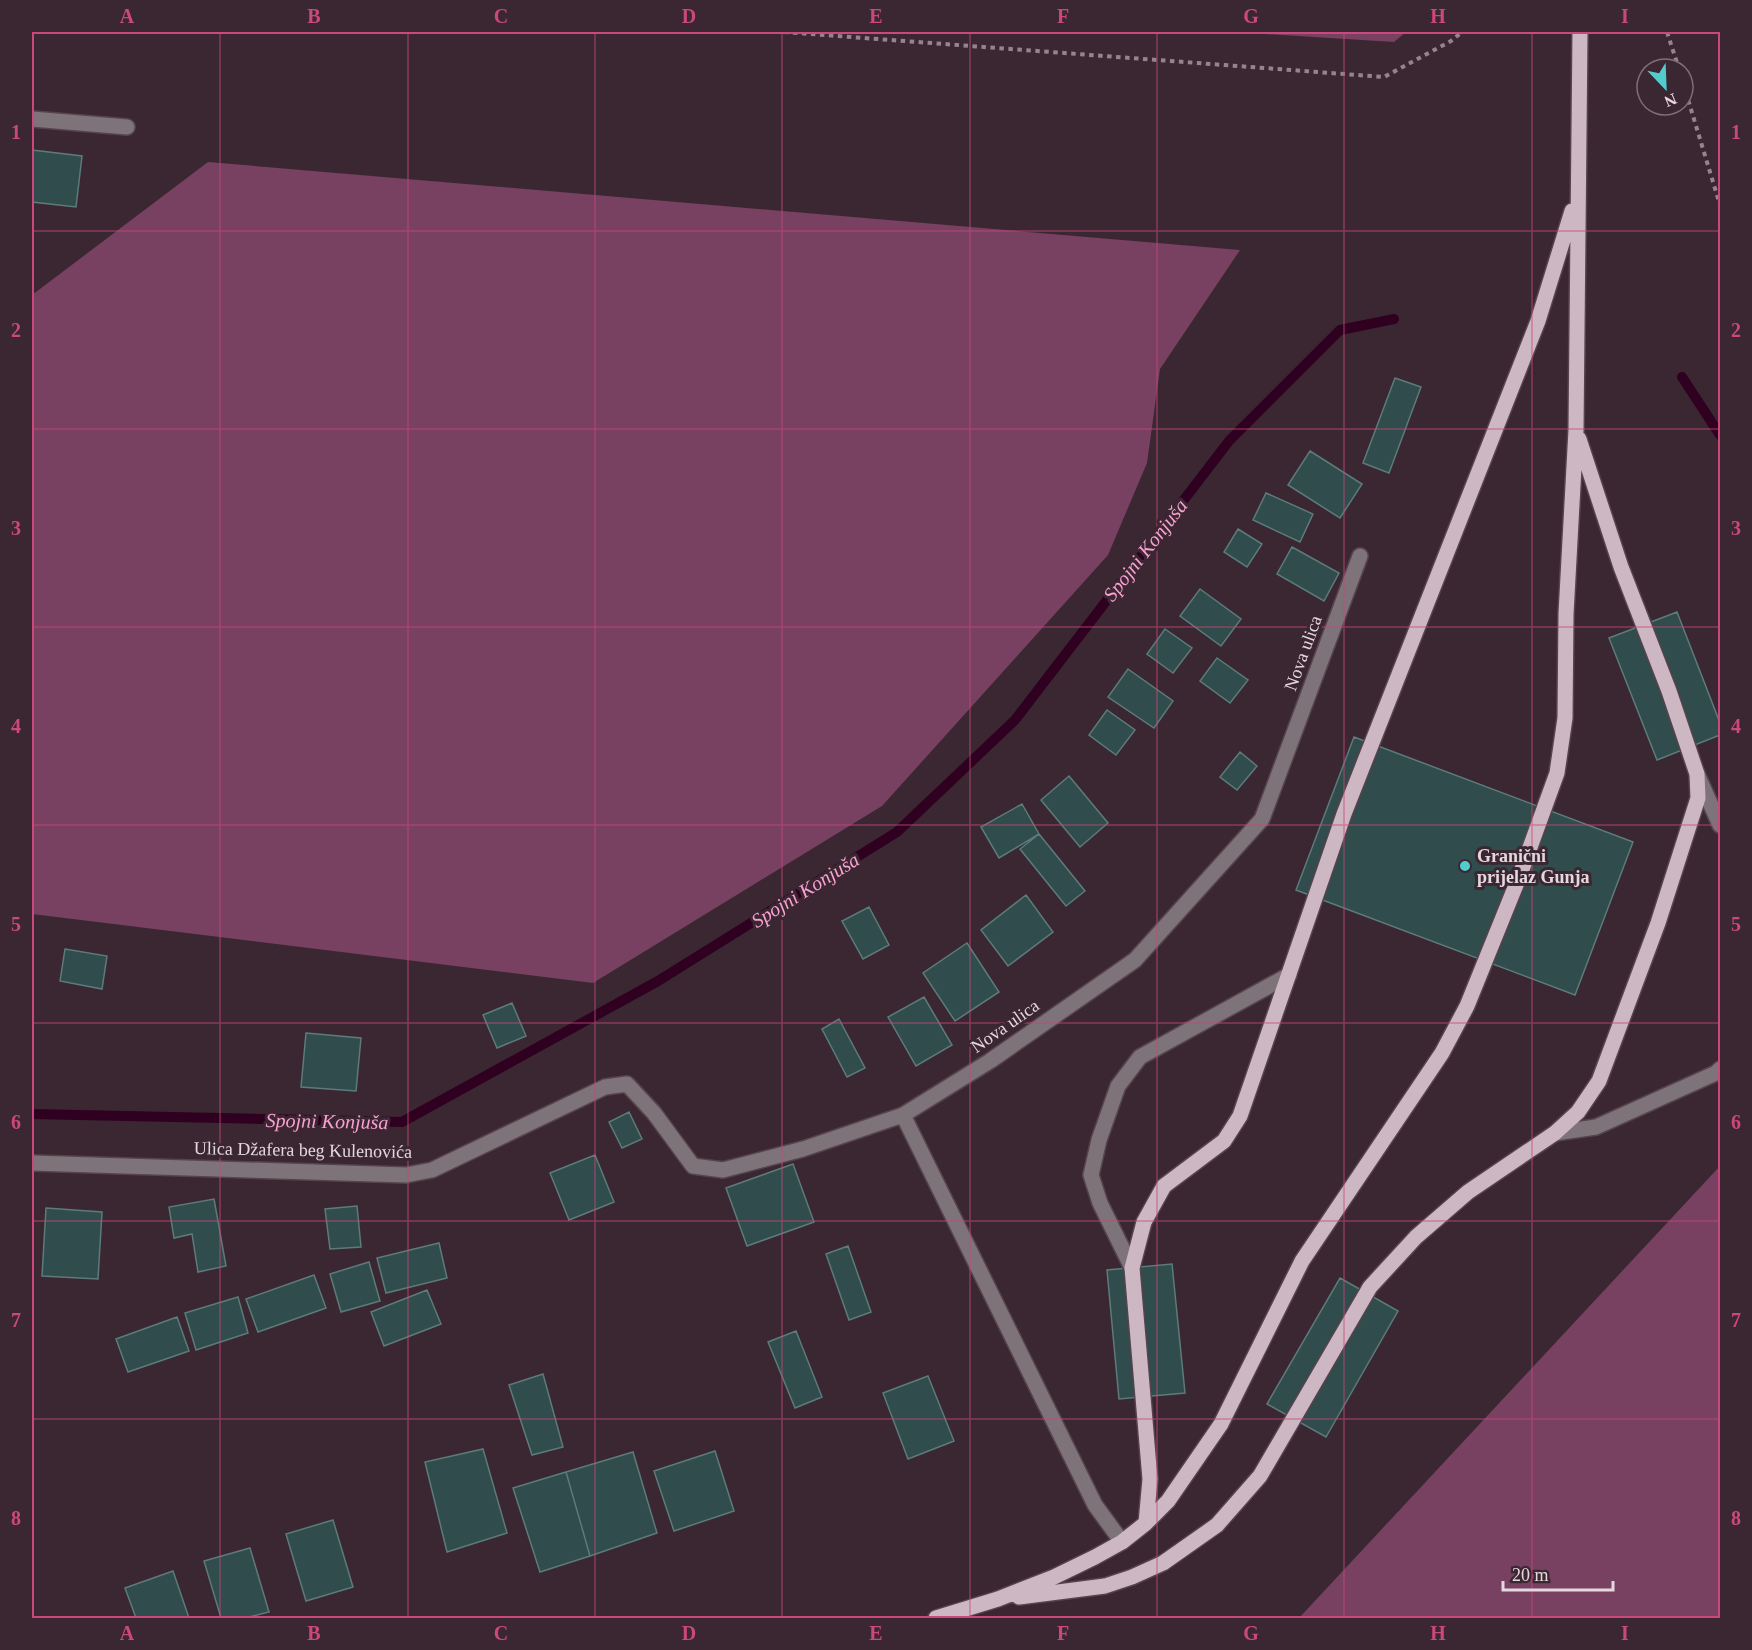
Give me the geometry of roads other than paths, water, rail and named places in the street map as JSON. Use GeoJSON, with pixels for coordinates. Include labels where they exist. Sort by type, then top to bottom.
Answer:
{"type":"FeatureCollection","features":[{"type":"Feature","properties":{"kind":"main road"},"geometry":{"type":"LineString","coordinates":[[936,1618],[998,1599],[1054,1577],[1095,1557],[1122,1542],[1168,1501],[1221,1424],[1302,1261],[1442,1053],[1467,1006],[1520,875],[1557,773],[1565,718],[1566,614],[1575,430],[1580,34]]}},
{"type":"Feature","properties":{"kind":"main road"},"geometry":{"type":"LineString","coordinates":[[1146,1523],[1150,1469],[1132,1268],[1144,1222],[1164,1186],[1224,1141],[1240,1116],[1344,814],[1538,321],[1577,194]]}},
{"type":"Feature","properties":{"kind":"main road"},"geometry":{"type":"LineString","coordinates":[[998,1599],[1105,1586],[1132,1577],[1163,1563],[1217,1525],[1260,1476],[1370,1287],[1416,1237],[1468,1192],[1555,1133],[1578,1112],[1599,1081],[1659,923],[1698,798],[1697,774],[1669,691],[1621,567],[1575,430]]}},
{"type":"Feature","properties":{"kind":"street"},"geometry":{"type":"LineString","coordinates":[[32,119],[127,127]]}},
{"type":"Feature","properties":{"kind":"street","name":"Nova ulica"},"geometry":{"type":"LineString","coordinates":[[903,1115],[990,1061],[1135,960],[1262,819],[1360,556]]}},
{"type":"Feature","properties":{"kind":"street"},"geometry":{"type":"LineString","coordinates":[[1697,774],[1720,825]]}},
{"type":"Feature","properties":{"kind":"street"},"geometry":{"type":"LineString","coordinates":[[1132,1268],[1100,1203],[1091,1175],[1099,1140],[1118,1086],[1140,1057],[1289,975]]}},
{"type":"Feature","properties":{"kind":"street"},"geometry":{"type":"LineString","coordinates":[[1555,1133],[1596,1127],[1716,1073],[1720,1069]]}},
{"type":"Feature","properties":{"kind":"street","name":"Ulica Džafera beg Kulenovića"},"geometry":{"type":"LineString","coordinates":[[32,1163],[406,1175],[432,1170],[605,1087],[627,1084],[654,1113],[693,1166],[723,1170],[803,1149],[903,1115]]}},
{"type":"Feature","properties":{"kind":"street"},"geometry":{"type":"LineString","coordinates":[[903,1115],[1095,1505],[1122,1542]]}},
{"type":"Feature","properties":{"kind":"waterway","name":"Spojni Konjuša"},"geometry":{"type":"LineString","coordinates":[[32,1114],[402,1122],[658,981],[897,832],[1015,720],[1229,441],[1340,330],[1394,319]]}},
{"type":"Feature","properties":{"kind":"waterway"},"geometry":{"type":"LineString","coordinates":[[1682,377],[1720,435]]}},
{"type":"Feature","properties":{"kind":"place","name":"Granični prijelaz Gunja"},"geometry":{"type":"Point","coordinates":[1465,866]}}]}
